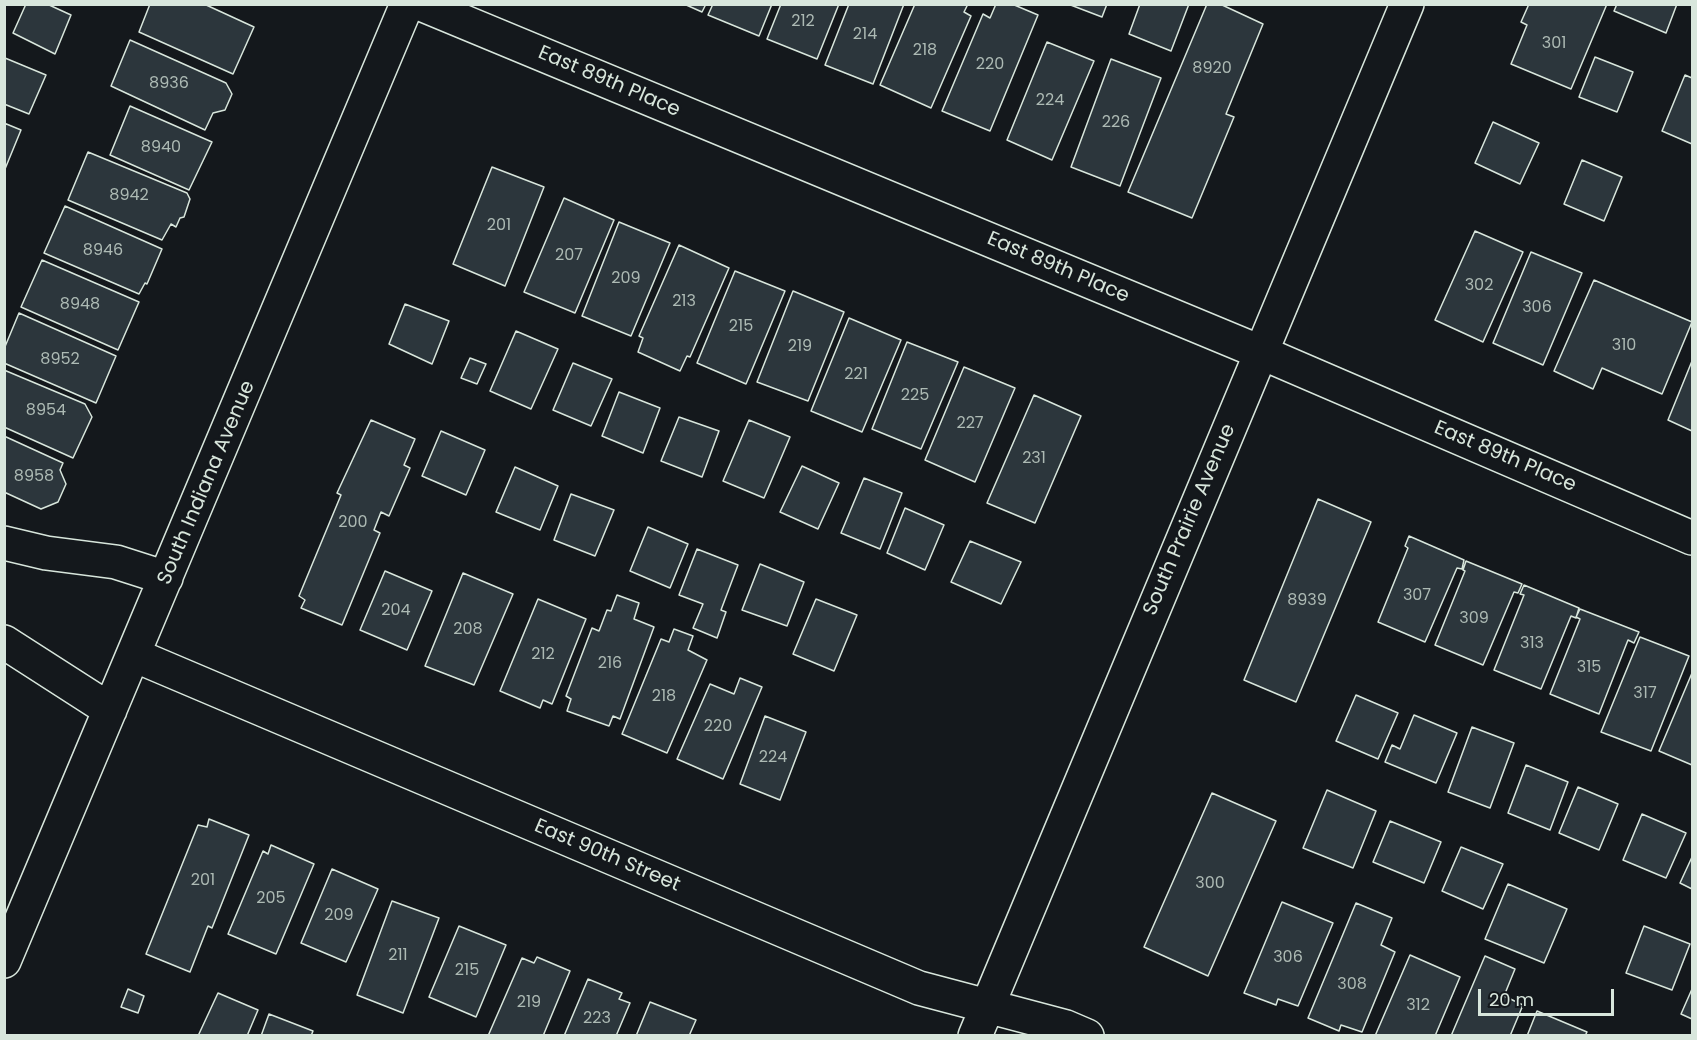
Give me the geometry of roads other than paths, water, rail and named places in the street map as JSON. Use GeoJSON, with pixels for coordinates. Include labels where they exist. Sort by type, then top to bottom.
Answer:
{"type":"FeatureCollection","features":[{"type":"Feature","properties":{"kind":"street","name":"South Indiana Avenue"},"geometry":{"type":"LineString","coordinates":[[4,961],[408,4]]}},
{"type":"Feature","properties":{"kind":"street","name":"East 89th Place"},"geometry":{"type":"LineString","coordinates":[[421,4],[1260,352],[1692,538]]}},
{"type":"Feature","properties":{"kind":"street","name":"South Prairie Avenue"},"geometry":{"type":"LineString","coordinates":[[975,1035],[1407,4]]}},
{"type":"Feature","properties":{"kind":"street"},"geometry":{"type":"LineString","coordinates":[[4,543],[46,553],[116,562],[166,578]]}},
{"type":"Feature","properties":{"kind":"street"},"geometry":{"type":"LineString","coordinates":[[4,642],[111,710]]}},
{"type":"Feature","properties":{"kind":"street","name":"East 90th Street"},"geometry":{"type":"LineString","coordinates":[[134,655],[919,988],[987,1005],[1088,1035]]}}]}
